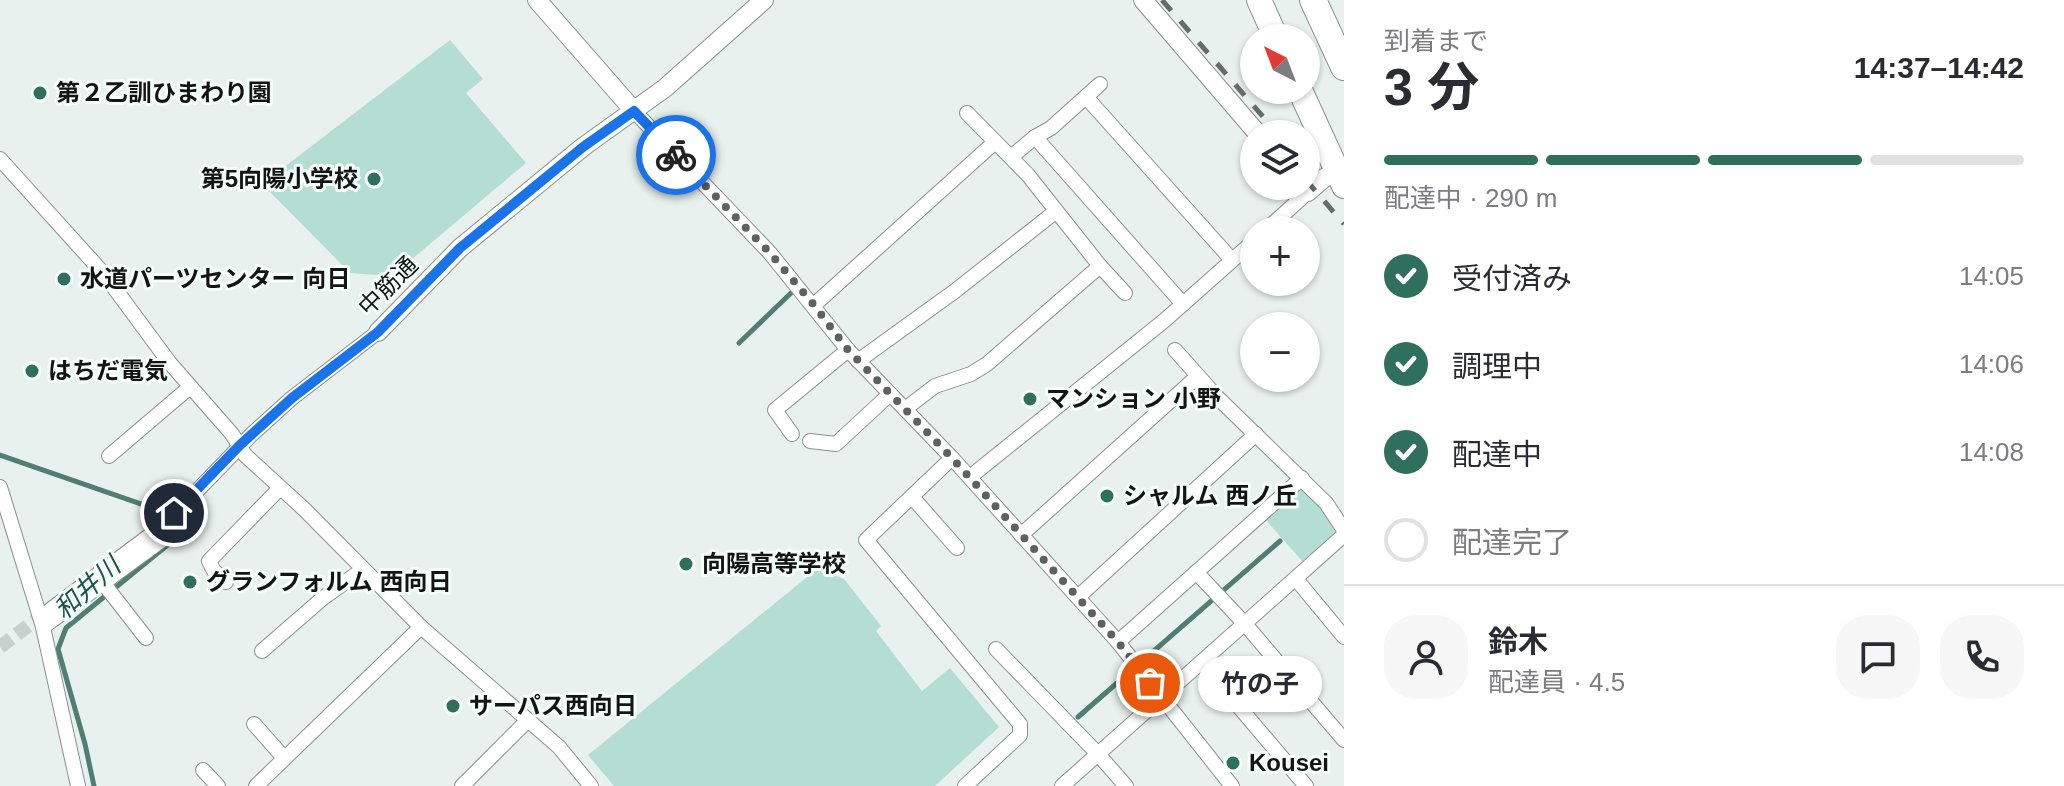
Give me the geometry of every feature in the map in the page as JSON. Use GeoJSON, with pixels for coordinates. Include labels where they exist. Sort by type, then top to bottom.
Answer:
{"type":"FeatureCollection","features":[{"type":"Feature","properties":{"kind":"highway"},"geometry":{"type":"LineString","coordinates":[[1259,0],[1270,24]]}},
{"type":"Feature","properties":{"kind":"highway"},"geometry":{"type":"LineString","coordinates":[[1313,0],[1344,67]]}},
{"type":"Feature","properties":{"kind":"highway"},"geometry":{"type":"LineString","coordinates":[[1307,104],[1342,176]]}},
{"type":"Feature","properties":{"kind":"street"},"geometry":{"type":"LineString","coordinates":[[537,0],[634,111],[770,253],[853,355],[970,477],[1118,642],[1232,786]]}},
{"type":"Feature","properties":{"kind":"street","name":"中筋通"},"geometry":{"type":"LineString","coordinates":[[50,610],[169,519],[240,445],[292,398],[378,332],[460,248],[571,155],[665,88],[764,0]]}},
{"type":"Feature","properties":{"kind":"street"},"geometry":{"type":"LineString","coordinates":[[1143,0],[1246,120]]}},
{"type":"Feature","properties":{"kind":"street"},"geometry":{"type":"LineString","coordinates":[[1011,157],[1051,128],[1100,84]]}},
{"type":"Feature","properties":{"kind":"street"},"geometry":{"type":"LineString","coordinates":[[1086,97],[1232,260]]}},
{"type":"Feature","properties":{"kind":"street"},"geometry":{"type":"LineString","coordinates":[[967,113],[1011,157],[1125,293]]}},
{"type":"Feature","properties":{"kind":"street"},"geometry":{"type":"LineString","coordinates":[[1035,137],[1183,304]]}},
{"type":"Feature","properties":{"kind":"street"},"geometry":{"type":"LineString","coordinates":[[814,305],[995,142]]}},
{"type":"Feature","properties":{"kind":"street"},"geometry":{"type":"LineString","coordinates":[[0,159],[104,274],[245,455],[421,627],[559,747],[591,786]]}},
{"type":"Feature","properties":{"kind":"street"},"geometry":{"type":"LineString","coordinates":[[1320,180],[1342,176]]}},
{"type":"Feature","properties":{"kind":"street"},"geometry":{"type":"LineString","coordinates":[[1279,216],[1295,200]]}},
{"type":"Feature","properties":{"kind":"street"},"geometry":{"type":"LineString","coordinates":[[792,434],[775,410],[853,355],[955,291],[1055,212]]}},
{"type":"Feature","properties":{"kind":"street"},"geometry":{"type":"LineString","coordinates":[[970,477],[1183,304],[1240,253]]}},
{"type":"Feature","properties":{"kind":"street"},"geometry":{"type":"LineString","coordinates":[[905,409],[935,386],[971,374],[987,364],[1100,266]]}},
{"type":"Feature","properties":{"kind":"street"},"geometry":{"type":"LineString","coordinates":[[1062,786],[1344,533],[1326,503],[1175,350]]}},
{"type":"Feature","properties":{"kind":"street"},"geometry":{"type":"LineString","coordinates":[[1021,535],[1198,376]]}},
{"type":"Feature","properties":{"kind":"street"},"geometry":{"type":"LineString","coordinates":[[109,456],[190,387]]}},
{"type":"Feature","properties":{"kind":"street"},"geometry":{"type":"LineString","coordinates":[[810,441],[836,444],[890,394]]}},
{"type":"Feature","properties":{"kind":"street"},"geometry":{"type":"LineString","coordinates":[[1078,597],[1256,434]]}},
{"type":"Feature","properties":{"kind":"street"},"geometry":{"type":"LineString","coordinates":[[952,458],[866,540],[1020,724],[1020,735],[965,786]]}},
{"type":"Feature","properties":{"kind":"street"},"geometry":{"type":"LineString","coordinates":[[1118,642],[1302,478]]}},
{"type":"Feature","properties":{"kind":"street"},"geometry":{"type":"LineString","coordinates":[[0,487],[43,627],[78,786]]}},
{"type":"Feature","properties":{"kind":"street"},"geometry":{"type":"LineString","coordinates":[[226,582],[214,571],[209,561],[280,488]]}},
{"type":"Feature","properties":{"kind":"street"},"geometry":{"type":"LineString","coordinates":[[912,497],[957,548]]}},
{"type":"Feature","properties":{"kind":"street"},"geometry":{"type":"LineString","coordinates":[[43,627],[162,540],[169,519]]}},
{"type":"Feature","properties":{"kind":"street"},"geometry":{"type":"LineString","coordinates":[[262,651],[323,598],[362,570]]}},
{"type":"Feature","properties":{"kind":"street"},"geometry":{"type":"LineString","coordinates":[[1196,572],[1344,740]]}},
{"type":"Feature","properties":{"kind":"street"},"geometry":{"type":"LineString","coordinates":[[1296,579],[1344,637]]}},
{"type":"Feature","properties":{"kind":"street"},"geometry":{"type":"LineString","coordinates":[[104,584],[146,638]]}},
{"type":"Feature","properties":{"kind":"street"},"geometry":{"type":"LineString","coordinates":[[256,786],[421,627]]}},
{"type":"Feature","properties":{"kind":"street"},"geometry":{"type":"LineString","coordinates":[[996,649],[1126,786]]}},
{"type":"Feature","properties":{"kind":"street"},"geometry":{"type":"LineString","coordinates":[[1202,663],[1306,786]]}},
{"type":"Feature","properties":{"kind":"street"},"geometry":{"type":"LineString","coordinates":[[462,786],[528,720]]}},
{"type":"Feature","properties":{"kind":"street"},"geometry":{"type":"LineString","coordinates":[[254,724],[284,758]]}},
{"type":"Feature","properties":{"kind":"street"},"geometry":{"type":"LineString","coordinates":[[203,770],[218,786]]}},
{"type":"Feature","properties":{"kind":"green space"},"geometry":{"type":"Polygon","coordinates":[[[450,40],[483,79],[466,93],[526,163],[392,276],[350,273],[262,184],[450,40]]]}},
{"type":"Feature","properties":{"kind":"green space"},"geometry":{"type":"Polygon","coordinates":[[[1303,485],[1336,524],[1335,534],[1303,562],[1265,519],[1303,485]]]}},
{"type":"Feature","properties":{"kind":"green space"},"geometry":{"type":"Polygon","coordinates":[[[817,569],[844,579],[881,626],[876,631],[922,691],[950,668],[999,727],[935,786],[614,786],[588,755],[817,569]]]}},
{"type":"Feature","properties":{"kind":"waterway"},"geometry":{"type":"LineString","coordinates":[[739,343],[791,293]]}},
{"type":"Feature","properties":{"kind":"waterway","name":"和井川"},"geometry":{"type":"LineString","coordinates":[[0,455],[167,513],[174,525],[170,543],[66,628],[58,649],[94,786]]}},
{"type":"Feature","properties":{"kind":"waterway"},"geometry":{"type":"LineString","coordinates":[[1078,717],[1280,541]]}},
{"type":"Feature","properties":{"kind":"tunnel"},"geometry":{"type":"LineString","coordinates":[[0,647],[48,611]]}},
{"type":"Feature","properties":{"kind":"railway"},"geometry":{"type":"LineString","coordinates":[[1162,0],[1266,120]]}},
{"type":"Feature","properties":{"kind":"railway"},"geometry":{"type":"LineString","coordinates":[[1320,196],[1344,224]]}},
{"type":"Feature","properties":{"kind":"way so far"},"geometry":{"type":"LineString","coordinates":[[676,155],[770,253],[848,350],[952,458],[1118,642],[1150,683]]}},
{"type":"Feature","properties":{"kind":"place","name":"第２乙訓ひまわり園"},"geometry":{"type":"Point","coordinates":[40,93]}},
{"type":"Feature","properties":{"kind":"place","name":"第5向陽小学校"},"geometry":{"type":"Point","coordinates":[374,179]}},
{"type":"Feature","properties":{"kind":"place","name":"水道パーツセンター 向日"},"geometry":{"type":"Point","coordinates":[64,279]}},
{"type":"Feature","properties":{"kind":"place","name":"はちだ電気"},"geometry":{"type":"Point","coordinates":[32,371]}},
{"type":"Feature","properties":{"kind":"place","name":"マンション 小野"},"geometry":{"type":"Point","coordinates":[1030,399]}},
{"type":"Feature","properties":{"kind":"place","name":"シャルム 西ノ丘"},"geometry":{"type":"Point","coordinates":[1107,496]}},
{"type":"Feature","properties":{"kind":"place","name":"向陽高等学校"},"geometry":{"type":"Point","coordinates":[686,564]}},
{"type":"Feature","properties":{"kind":"place","name":"グランフォルム 西向日"},"geometry":{"type":"Point","coordinates":[190,582]}},
{"type":"Feature","properties":{"kind":"place","name":"竹の子"},"geometry":{"type":"Point","coordinates":[1150,683]}},
{"type":"Feature","properties":{"kind":"place","name":"サーパス西向日"},"geometry":{"type":"Point","coordinates":[453,706]}},
{"type":"Feature","properties":{"kind":"place","name":"Kousei"},"geometry":{"type":"Point","coordinates":[1233,763]}},
{"type":"Feature","properties":{"kind":"route"},"geometry":{"type":"LineString","coordinates":[[174,513],[240,445],[292,398],[378,332],[460,248],[583,147],[634,111],[676,155]]}}]}
